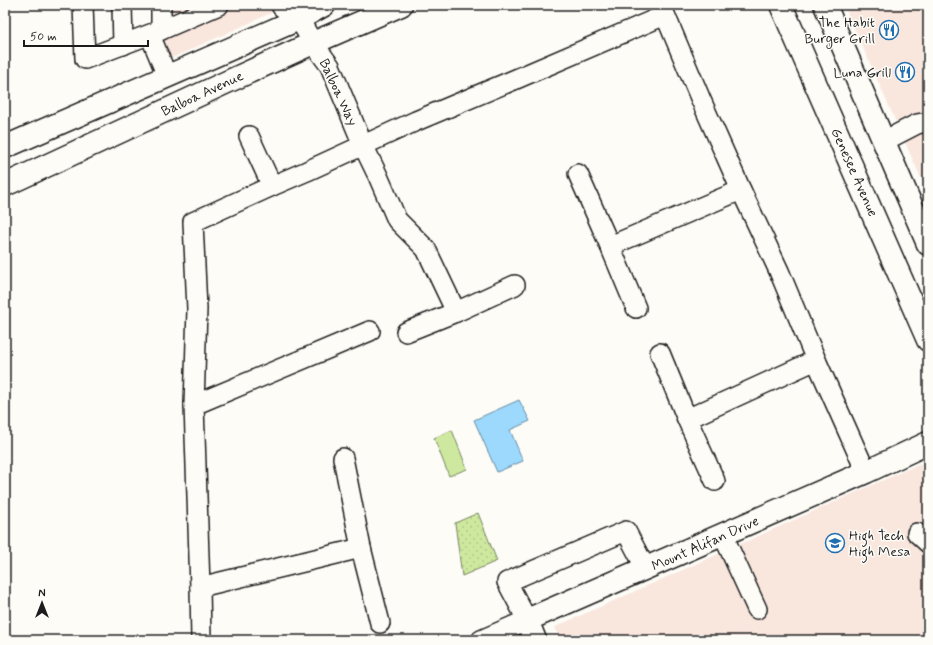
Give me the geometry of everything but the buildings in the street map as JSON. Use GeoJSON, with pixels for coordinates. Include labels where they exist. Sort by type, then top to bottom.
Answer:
{"type":"FeatureCollection","features":[{"type":"Feature","properties":{"kind":"main road","name":"Balboa Avenue"},"geometry":{"type":"LineString","coordinates":[[5,147],[167,76],[299,12],[324,5]]}},
{"type":"Feature","properties":{"kind":"main road","name":"Balboa Avenue"},"geometry":{"type":"LineString","coordinates":[[5,185],[206,92],[401,5]]}},
{"type":"Feature","properties":{"kind":"main road","name":"Genesee Avenue"},"geometry":{"type":"LineString","coordinates":[[781,5],[928,340]]}},
{"type":"Feature","properties":{"kind":"main road"},"geometry":{"type":"LineString","coordinates":[[825,5],[836,34],[928,244]]}},
{"type":"Feature","properties":{"kind":"main road","name":"Mount Alifan Drive"},"geometry":{"type":"LineString","coordinates":[[527,620],[866,472],[928,443]]}},
{"type":"Feature","properties":{"kind":"main road"},"geometry":{"type":"LineString","coordinates":[[527,620],[535,640]]}},
{"type":"Feature","properties":{"kind":"street"},"geometry":{"type":"LineString","coordinates":[[83,5],[85,59],[155,33],[219,5]]}},
{"type":"Feature","properties":{"kind":"street"},"geometry":{"type":"LineString","coordinates":[[122,5],[123,45]]}},
{"type":"Feature","properties":{"kind":"street"},"geometry":{"type":"LineString","coordinates":[[161,5],[155,33],[167,76]]}},
{"type":"Feature","properties":{"kind":"street","name":"Balboa Way"},"geometry":{"type":"LineString","coordinates":[[281,5],[282,7],[299,12],[314,43],[330,66],[363,145],[397,220],[426,249],[456,312]]}},
{"type":"Feature","properties":{"kind":"street"},"geometry":{"type":"LineString","coordinates":[[201,640],[194,405],[197,309],[193,222],[416,121],[530,74],[663,10],[741,190],[779,271],[816,360],[866,472]]}},
{"type":"Feature","properties":{"kind":"street"},"geometry":{"type":"LineString","coordinates":[[884,141],[917,124],[928,122]]}},
{"type":"Feature","properties":{"kind":"street"},"geometry":{"type":"LineString","coordinates":[[249,136],[272,186]]}},
{"type":"Feature","properties":{"kind":"street"},"geometry":{"type":"LineString","coordinates":[[578,174],[636,308]]}},
{"type":"Feature","properties":{"kind":"street"},"geometry":{"type":"LineString","coordinates":[[610,246],[741,190]]}},
{"type":"Feature","properties":{"kind":"street"},"geometry":{"type":"LineString","coordinates":[[406,332],[456,312],[516,285]]}},
{"type":"Feature","properties":{"kind":"street"},"geometry":{"type":"LineString","coordinates":[[194,405],[370,331]]}},
{"type":"Feature","properties":{"kind":"street"},"geometry":{"type":"LineString","coordinates":[[660,353],[687,419],[715,481]]}},
{"type":"Feature","properties":{"kind":"street"},"geometry":{"type":"LineString","coordinates":[[687,419],[816,360]]}},
{"type":"Feature","properties":{"kind":"street"},"geometry":{"type":"LineString","coordinates":[[343,458],[361,548],[380,623]]}},
{"type":"Feature","properties":{"kind":"street"},"geometry":{"type":"LineString","coordinates":[[527,620],[507,582],[626,531],[646,569]]}},
{"type":"Feature","properties":{"kind":"street"},"geometry":{"type":"LineString","coordinates":[[723,535],[757,609]]}},
{"type":"Feature","properties":{"kind":"street"},"geometry":{"type":"LineString","coordinates":[[200,587],[361,548]]}},
{"type":"Feature","properties":{"kind":"street","name":"Mount Alifan Drive"},"geometry":{"type":"LineString","coordinates":[[481,640],[527,620]]}},
{"type":"Feature","properties":{"kind":"shaded area"},"geometry":{"type":"Polygon","coordinates":[[[164,5],[289,5],[163,62],[164,5]]]}},
{"type":"Feature","properties":{"kind":"shaded area"},"geometry":{"type":"Polygon","coordinates":[[[844,5],[928,5],[928,194],[844,5]]]}},
{"type":"Feature","properties":{"kind":"shaded area","name":"High Tech High Mesa"},"geometry":{"type":"Polygon","coordinates":[[[928,460],[928,640],[560,640],[555,627],[928,460]]]}},
{"type":"Feature","properties":{"kind":"green space"},"geometry":{"type":"Polygon","coordinates":[[[452,430],[467,469],[449,476],[434,438],[452,430]]]}},
{"type":"Feature","properties":{"kind":"green space"},"geometry":{"type":"Polygon","coordinates":[[[478,513],[497,561],[462,576],[455,523],[478,513]]]}},
{"type":"Feature","properties":{"kind":"water"},"geometry":{"type":"Polygon","coordinates":[[[519,400],[530,421],[510,430],[523,461],[497,472],[474,420],[519,400]]]}},
{"type":"Feature","properties":{"kind":"place","name":"The Habit Burger Grill"},"geometry":{"type":"Point","coordinates":[889,30]}},
{"type":"Feature","properties":{"kind":"place","name":"Luna Grill"},"geometry":{"type":"Point","coordinates":[905,72]}},
{"type":"Feature","properties":{"kind":"place","name":"High Tech High Mesa"},"geometry":{"type":"Point","coordinates":[835,543]}}]}
